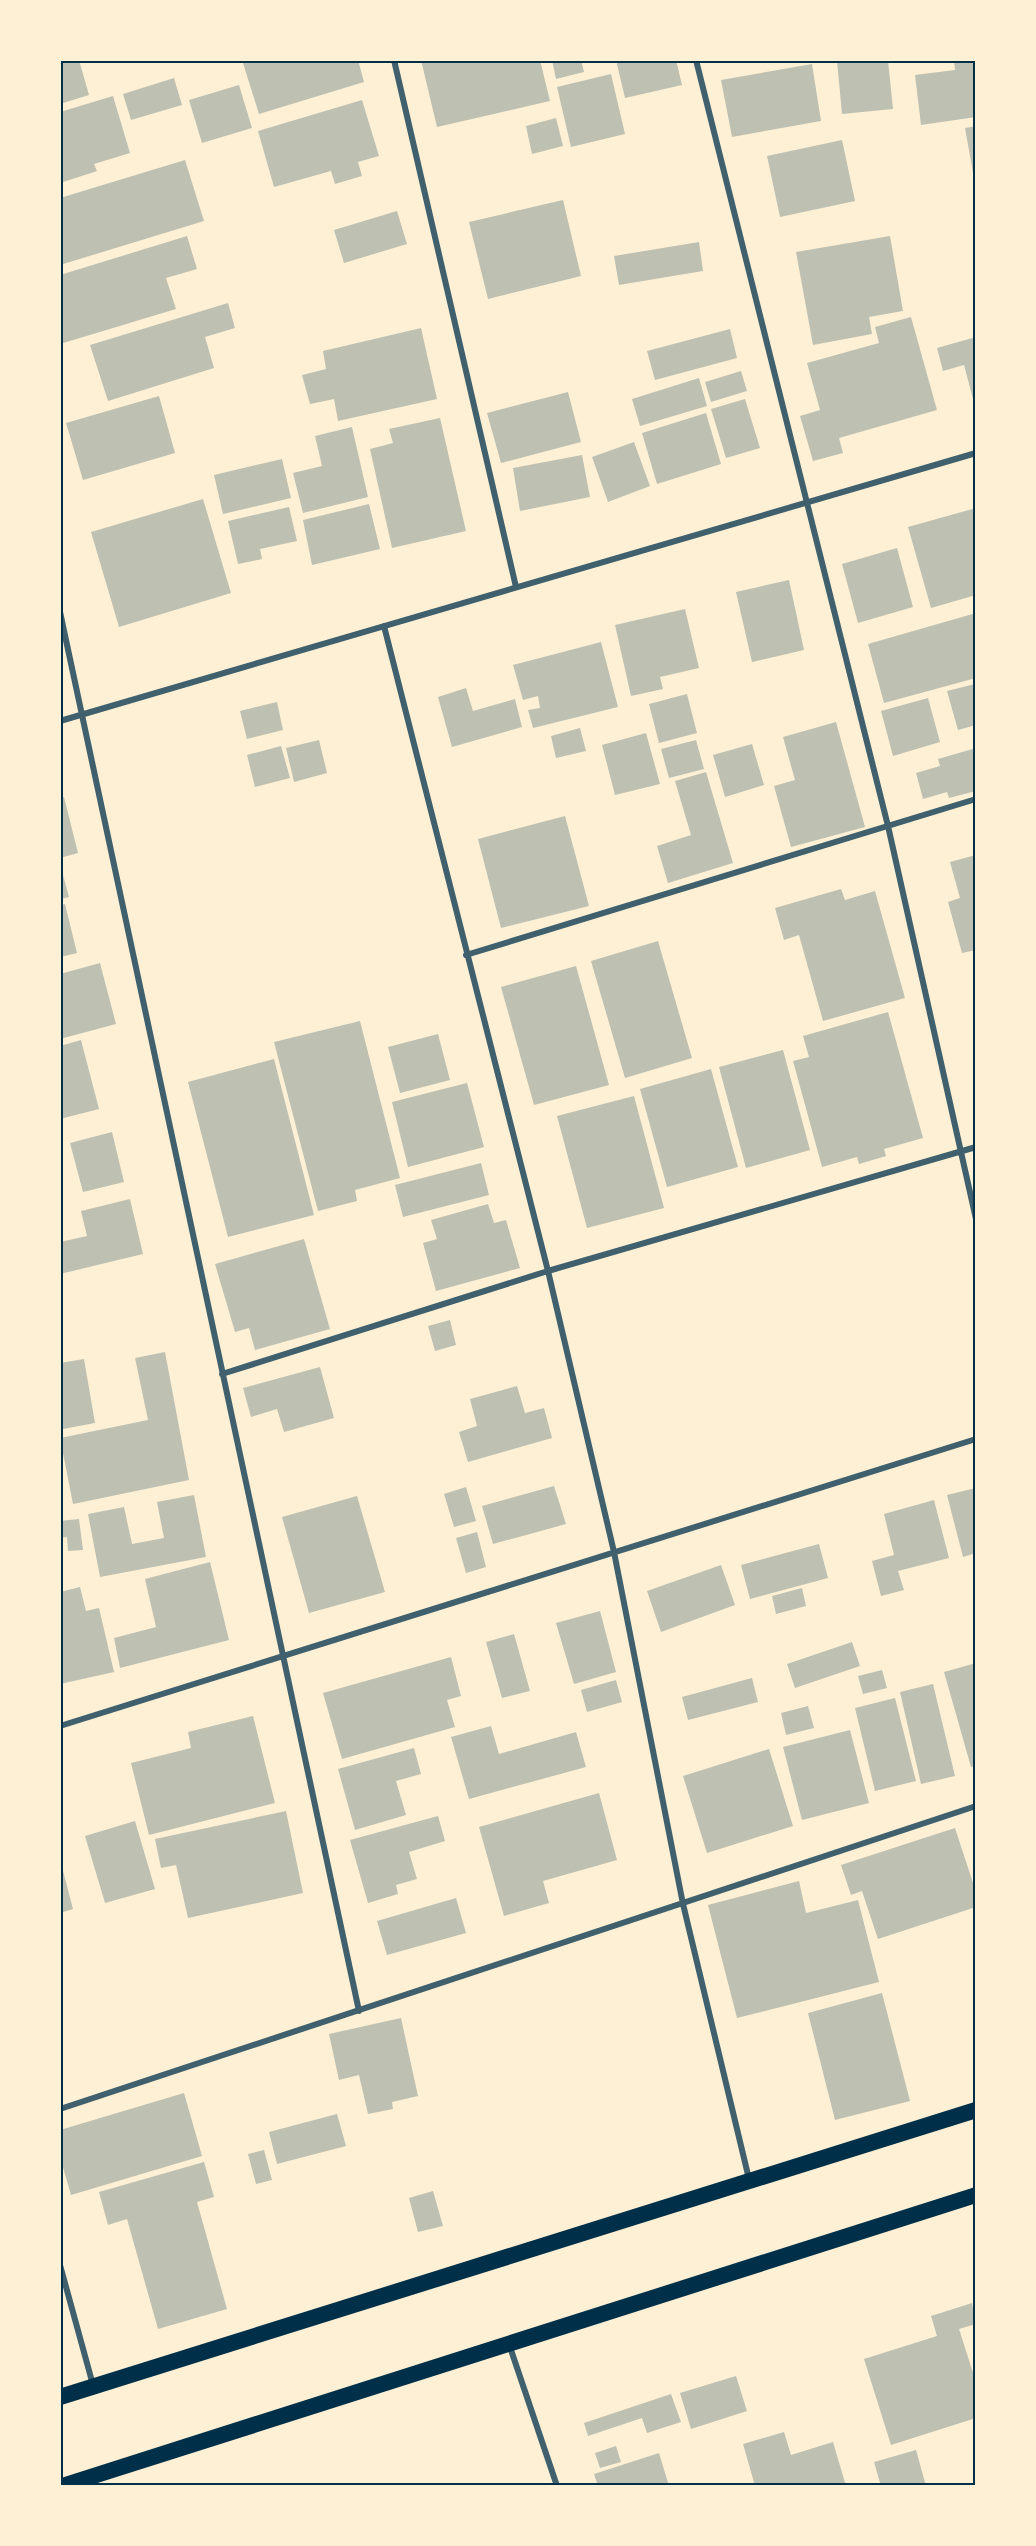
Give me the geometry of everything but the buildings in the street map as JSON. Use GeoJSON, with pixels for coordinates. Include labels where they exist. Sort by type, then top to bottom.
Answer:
{"type":"FeatureCollection","features":[{"type":"Feature","properties":{"kind":"highway"},"geometry":{"type":"LineString","coordinates":[[60,2397],[976,2110]]}},
{"type":"Feature","properties":{"kind":"highway"},"geometry":{"type":"LineString","coordinates":[[62,2486],[976,2195]]}},
{"type":"Feature","properties":{"kind":"street"},"geometry":{"type":"LineString","coordinates":[[394,60],[516,587]]}},
{"type":"Feature","properties":{"kind":"street"},"geometry":{"type":"LineString","coordinates":[[696,60],[888,826],[976,1219]]}},
{"type":"Feature","properties":{"kind":"street"},"geometry":{"type":"LineString","coordinates":[[60,721],[976,453]]}},
{"type":"Feature","properties":{"kind":"street"},"geometry":{"type":"LineString","coordinates":[[60,612],[359,2011]]}},
{"type":"Feature","properties":{"kind":"street"},"geometry":{"type":"LineString","coordinates":[[384,626],[548,1271],[614,1552],[682,1904],[749,2181]]}},
{"type":"Feature","properties":{"kind":"street"},"geometry":{"type":"LineString","coordinates":[[466,955],[976,799]]}},
{"type":"Feature","properties":{"kind":"street"},"geometry":{"type":"LineString","coordinates":[[222,1374],[548,1271],[976,1147]]}},
{"type":"Feature","properties":{"kind":"street"},"geometry":{"type":"LineString","coordinates":[[60,1726],[976,1438]]}},
{"type":"Feature","properties":{"kind":"street"},"geometry":{"type":"LineString","coordinates":[[60,2109],[976,1806]]}},
{"type":"Feature","properties":{"kind":"street"},"geometry":{"type":"LineString","coordinates":[[60,2265],[93,2386]]}},
{"type":"Feature","properties":{"kind":"street"},"geometry":{"type":"LineString","coordinates":[[509,2343],[557,2486]]}}]}
